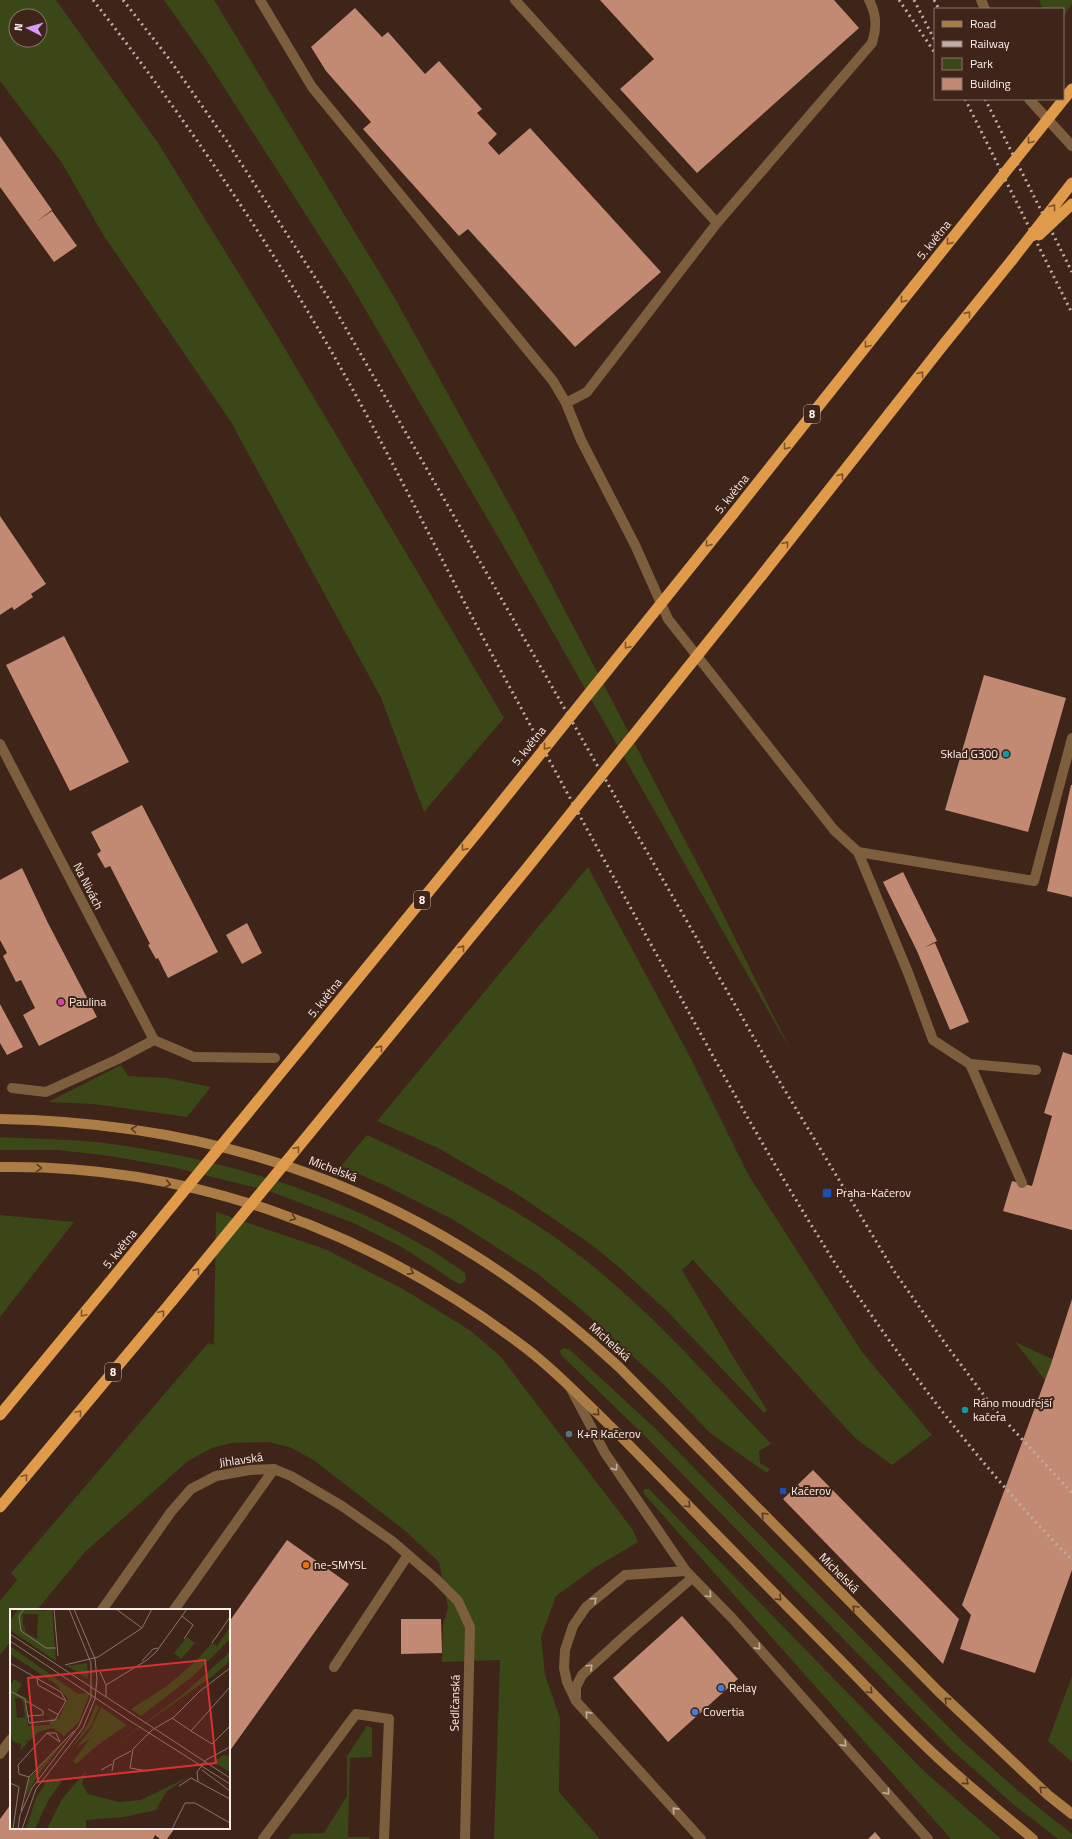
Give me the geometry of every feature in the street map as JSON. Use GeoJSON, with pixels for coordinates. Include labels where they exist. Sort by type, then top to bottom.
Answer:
{"type":"FeatureCollection","features":[{"type":"Feature","properties":{"kind":"highway","name":"5. května"},"geometry":{"type":"LineString","coordinates":[[1064,99],[1072,89]]}},
{"type":"Feature","properties":{"kind":"highway","name":"5. května"},"geometry":{"type":"LineString","coordinates":[[0,1415],[480,829],[1063,100]]}},
{"type":"Feature","properties":{"kind":"highway","name":"8"},"geometry":{"type":"LineString","coordinates":[[0,1507],[172,1301],[527,868],[762,575],[1072,183]]}},
{"type":"Feature","properties":{"kind":"highway"},"geometry":{"type":"LineString","coordinates":[[1012,260],[1072,204]]}},
{"type":"Feature","properties":{"kind":"main road","name":"Michelská"},"geometry":{"type":"LineString","coordinates":[[0,1119],[82,1123],[151,1131],[246,1153],[345,1187],[384,1204],[457,1243],[488,1263],[570,1323],[619,1367],[938,1691],[1048,1795],[1072,1814]]}},
{"type":"Feature","properties":{"kind":"main road"},"geometry":{"type":"LineString","coordinates":[[0,1167],[69,1169],[137,1177],[215,1194],[274,1210],[345,1239],[401,1267],[438,1288],[523,1346],[569,1385],[625,1440],[936,1757],[1033,1839]]}},
{"type":"Feature","properties":{"kind":"street"},"geometry":{"type":"LineString","coordinates":[[260,0],[312,87],[553,381],[566,403],[581,440],[635,545],[668,618],[834,830],[858,852],[909,975],[933,1040],[970,1064],[1036,1070]]}},
{"type":"Feature","properties":{"kind":"street"},"geometry":{"type":"LineString","coordinates":[[514,0],[717,223]]}},
{"type":"Feature","properties":{"kind":"street"},"geometry":{"type":"LineString","coordinates":[[566,403],[586,392],[717,223],[872,43],[876,31],[876,19],[869,0]]}},
{"type":"Feature","properties":{"kind":"street"},"geometry":{"type":"LineString","coordinates":[[1030,100],[1072,146]]}},
{"type":"Feature","properties":{"kind":"street"},"geometry":{"type":"LineString","coordinates":[[858,852],[1034,881],[1072,738]]}},
{"type":"Feature","properties":{"kind":"street","name":"Na Nivách"},"geometry":{"type":"LineString","coordinates":[[0,744],[154,1040]]}},
{"type":"Feature","properties":{"kind":"street"},"geometry":{"type":"LineString","coordinates":[[12,1088],[46,1092],[118,1059],[154,1040],[194,1057],[275,1058]]}},
{"type":"Feature","properties":{"kind":"street"},"geometry":{"type":"LineString","coordinates":[[970,1064],[1022,1183]]}},
{"type":"Feature","properties":{"kind":"street"},"geometry":{"type":"LineString","coordinates":[[569,1385],[605,1454],[689,1574],[732,1618],[928,1839]]}},
{"type":"Feature","properties":{"kind":"street"},"geometry":{"type":"LineString","coordinates":[[175,1609],[274,1469]]}},
{"type":"Feature","properties":{"kind":"street","name":"Jihlavská"},"geometry":{"type":"LineString","coordinates":[[103,1609],[171,1512],[191,1489],[216,1476],[250,1470],[274,1469],[290,1476],[342,1506],[392,1541],[436,1579]]}},
{"type":"Feature","properties":{"kind":"street"},"geometry":{"type":"LineString","coordinates":[[334,1667],[408,1555]]}},
{"type":"Feature","properties":{"kind":"street"},"geometry":{"type":"LineString","coordinates":[[689,1574],[625,1575],[586,1607],[573,1626],[565,1650],[564,1668],[567,1682],[576,1701],[701,1839]]}},
{"type":"Feature","properties":{"kind":"street"},"geometry":{"type":"LineString","coordinates":[[576,1701],[576,1687],[582,1675],[689,1574]]}},
{"type":"Feature","properties":{"kind":"street","name":"Sedlčanská"},"geometry":{"type":"LineString","coordinates":[[436,1579],[458,1601],[470,1626],[465,1839]]}},
{"type":"Feature","properties":{"kind":"street"},"geometry":{"type":"LineString","coordinates":[[263,1839],[356,1714],[389,1719],[384,1839]]}},
{"type":"Feature","properties":{"kind":"street"},"geometry":{"type":"LineString","coordinates":[[0,1754],[10,1741]]}},
{"type":"Feature","properties":{"kind":"green space"},"geometry":{"type":"Polygon","coordinates":[[[0,0],[56,0],[158,143],[275,332],[504,718],[424,812],[381,698],[231,422],[104,236],[62,163],[0,81],[0,0]]]}},
{"type":"Feature","properties":{"kind":"green space"},"geometry":{"type":"Polygon","coordinates":[[[164,0],[214,0],[393,295],[514,513],[708,884],[791,1051],[533,597],[351,285],[207,61],[164,0]]]}},
{"type":"Feature","properties":{"kind":"green space"},"geometry":{"type":"Polygon","coordinates":[[[1039,0],[1072,0],[1072,4],[1064,16],[1064,8],[1043,8],[1039,0]]]}},
{"type":"Feature","properties":{"kind":"green space"},"geometry":{"type":"Polygon","coordinates":[[[588,867],[689,1055],[749,1176],[862,1352],[932,1435],[892,1465],[855,1438],[693,1260],[682,1270],[737,1363],[767,1410],[764,1413],[666,1310],[592,1245],[514,1192],[438,1148],[377,1121],[588,867]]]}},
{"type":"Feature","properties":{"kind":"green space"},"geometry":{"type":"Polygon","coordinates":[[[121,1065],[128,1076],[167,1078],[211,1087],[187,1117],[94,1104],[48,1102],[121,1065]]]}},
{"type":"Feature","properties":{"kind":"green space"},"geometry":{"type":"Polygon","coordinates":[[[367,1135],[486,1194],[531,1221],[583,1258],[612,1282],[640,1307],[694,1361],[771,1444],[759,1451],[760,1463],[770,1469],[767,1473],[710,1433],[663,1384],[590,1317],[538,1274],[454,1220],[386,1186],[341,1166],[367,1135]]]}},
{"type":"Feature","properties":{"kind":"green space"},"geometry":{"type":"Polygon","coordinates":[[[0,1137],[98,1142],[152,1150],[193,1158],[272,1180],[349,1208],[386,1225],[428,1248],[465,1273],[466,1280],[461,1284],[457,1283],[400,1246],[351,1222],[269,1191],[172,1167],[110,1156],[58,1150],[0,1150],[0,1137]]]}},
{"type":"Feature","properties":{"kind":"green space"},"geometry":{"type":"Polygon","coordinates":[[[216,1212],[325,1249],[403,1289],[471,1331],[500,1356],[633,1530],[638,1542],[596,1567],[556,1596],[541,1637],[545,1675],[560,1718],[559,1792],[600,1839],[494,1839],[500,1660],[442,1662],[443,1626],[448,1608],[439,1562],[403,1529],[312,1459],[289,1447],[269,1442],[231,1443],[212,1448],[188,1461],[85,1552],[38,1609],[10,1609],[10,1642],[0,1655],[0,1601],[17,1580],[11,1573],[208,1343],[214,1345],[216,1212]]]}},
{"type":"Feature","properties":{"kind":"green space"},"geometry":{"type":"Polygon","coordinates":[[[0,1215],[74,1222],[0,1317],[0,1215]]]}},
{"type":"Feature","properties":{"kind":"green space"},"geometry":{"type":"Polygon","coordinates":[[[1015,1342],[1072,1368],[1048,1384],[1015,1342]]]}},
{"type":"Feature","properties":{"kind":"green space"},"geometry":{"type":"Polygon","coordinates":[[[563,1348],[569,1349],[656,1429],[962,1741],[1023,1795],[1072,1834],[1072,1839],[1058,1839],[1014,1805],[952,1750],[647,1438],[561,1355],[560,1351],[563,1348]]]}},
{"type":"Feature","properties":{"kind":"green space"},"geometry":{"type":"Polygon","coordinates":[[[644,1489],[649,1489],[923,1770],[1001,1839],[951,1839],[644,1494],[644,1489]]]}},
{"type":"Feature","properties":{"kind":"green space"},"geometry":{"type":"Polygon","coordinates":[[[1072,1676],[1072,1762],[1048,1741],[1072,1676]]]}},
{"type":"Feature","properties":{"kind":"green space"},"geometry":{"type":"Polygon","coordinates":[[[367,1726],[371,1727],[372,1730],[372,1757],[350,1758],[348,1837],[370,1837],[370,1839],[288,1839],[292,1834],[324,1833],[347,1796],[347,1756],[367,1726]]]}},
{"type":"Feature","properties":{"kind":"building"},"geometry":{"type":"Polygon","coordinates":[[[600,0],[834,0],[859,28],[697,173],[620,89],[654,59],[600,0]]]}},
{"type":"Feature","properties":{"kind":"building"},"geometry":{"type":"Polygon","coordinates":[[[355,8],[382,37],[388,32],[425,74],[439,61],[482,109],[477,113],[497,134],[488,143],[499,155],[530,128],[661,272],[575,347],[468,229],[459,236],[363,129],[371,122],[326,71],[311,47],[355,8]]]}},
{"type":"Feature","properties":{"kind":"building"},"geometry":{"type":"Polygon","coordinates":[[[0,136],[52,210],[36,222],[52,211],[77,246],[54,262],[0,187],[0,136]]]}},
{"type":"Feature","properties":{"kind":"building"},"geometry":{"type":"Polygon","coordinates":[[[0,516],[46,584],[31,594],[33,597],[14,610],[12,607],[0,615],[0,516]]]}},
{"type":"Feature","properties":{"kind":"building"},"geometry":{"type":"Polygon","coordinates":[[[64,636],[129,762],[70,791],[6,665],[64,636]]]}},
{"type":"Feature","properties":{"kind":"building","name":"Sklad G300"},"geometry":{"type":"Polygon","coordinates":[[[984,675],[1066,698],[1028,832],[945,810],[984,675]]]}},
{"type":"Feature","properties":{"kind":"building"},"geometry":{"type":"Polygon","coordinates":[[[1072,785],[1072,897],[1047,891],[1072,785]]]}},
{"type":"Feature","properties":{"kind":"building"},"geometry":{"type":"Polygon","coordinates":[[[142,805],[218,952],[168,978],[158,958],[156,959],[148,945],[150,944],[110,866],[105,868],[97,854],[101,851],[91,832],[142,805]]]}},
{"type":"Feature","properties":{"kind":"building"},"geometry":{"type":"Polygon","coordinates":[[[22,868],[48,923],[97,1017],[39,1046],[23,1015],[35,1008],[21,980],[16,982],[3,956],[7,953],[0,940],[0,880],[22,868]]]}},
{"type":"Feature","properties":{"kind":"building"},"geometry":{"type":"Polygon","coordinates":[[[903,872],[937,941],[923,948],[935,943],[969,1022],[950,1030],[917,951],[883,882],[903,872]]]}},
{"type":"Feature","properties":{"kind":"building"},"geometry":{"type":"Polygon","coordinates":[[[247,923],[262,953],[242,964],[226,935],[247,923]]]}},
{"type":"Feature","properties":{"kind":"building"},"geometry":{"type":"Polygon","coordinates":[[[0,1004],[23,1047],[7,1055],[0,1043],[0,1004]]]}},
{"type":"Feature","properties":{"kind":"building"},"geometry":{"type":"Polygon","coordinates":[[[1063,1052],[1072,1055],[1072,1230],[1003,1211],[1012,1181],[1032,1186],[1052,1116],[1044,1113],[1063,1052]]]}},
{"type":"Feature","properties":{"kind":"building"},"geometry":{"type":"Polygon","coordinates":[[[1072,1299],[1072,1570],[1035,1673],[960,1649],[971,1615],[962,1605],[1051,1364],[1072,1299]]]}},
{"type":"Feature","properties":{"kind":"building"},"geometry":{"type":"Polygon","coordinates":[[[813,1470],[959,1619],[943,1664],[783,1499],[813,1470]]]}},
{"type":"Feature","properties":{"kind":"building"},"geometry":{"type":"Polygon","coordinates":[[[287,1540],[349,1584],[230,1751],[230,1621],[287,1540]]]}},
{"type":"Feature","properties":{"kind":"building"},"geometry":{"type":"Polygon","coordinates":[[[682,1616],[738,1679],[668,1742],[613,1678],[682,1616]]]}},
{"type":"Feature","properties":{"kind":"building"},"geometry":{"type":"Polygon","coordinates":[[[401,1619],[441,1619],[442,1653],[401,1654],[401,1619]]]}},
{"type":"Feature","properties":{"kind":"building"},"geometry":{"type":"Polygon","coordinates":[[[10,1805],[10,1829],[174,1829],[167,1839],[160,1839],[155,1835],[153,1839],[0,1839],[0,1819],[10,1805]]]}},
{"type":"Feature","properties":{"kind":"building"},"geometry":{"type":"Polygon","coordinates":[[[875,1832],[881,1839],[868,1839],[875,1832]]]}},
{"type":"Feature","properties":{"kind":"railway"},"geometry":{"type":"LineString","coordinates":[[93,0],[155,81],[214,165],[270,250],[323,337],[364,410],[480,632],[605,861],[751,1124],[830,1256],[918,1380],[942,1411],[992,1473],[1072,1560]]}},
{"type":"Feature","properties":{"kind":"railway"},"geometry":{"type":"LineString","coordinates":[[123,0],[167,56],[226,140],[329,299],[769,1064],[894,1271],[947,1346],[995,1410],[1072,1493]]}},
{"type":"Feature","properties":{"kind":"railway"},"geometry":{"type":"LineString","coordinates":[[899,0],[934,52]]}},
{"type":"Feature","properties":{"kind":"railway"},"geometry":{"type":"LineString","coordinates":[[914,0],[934,39]]}},
{"type":"Feature","properties":{"kind":"railway"},"geometry":{"type":"LineString","coordinates":[[934,0],[938,8]]}},
{"type":"Feature","properties":{"kind":"railway"},"geometry":{"type":"LineString","coordinates":[[966,100],[1072,313]]}},
{"type":"Feature","properties":{"kind":"railway"},"geometry":{"type":"LineString","coordinates":[[986,100],[1072,272]]}},
{"type":"Feature","properties":{"kind":"place","name":"Sklad G300"},"geometry":{"type":"Point","coordinates":[1006,754]}},
{"type":"Feature","properties":{"kind":"place","name":"Paulina"},"geometry":{"type":"Point","coordinates":[61,1002]}},
{"type":"Feature","properties":{"kind":"place","name":"Praha-Kačerov"},"geometry":{"type":"Point","coordinates":[827,1193]}},
{"type":"Feature","properties":{"kind":"place","name":"Ráno moudřejší kačera"},"geometry":{"type":"Point","coordinates":[965,1410]}},
{"type":"Feature","properties":{"kind":"place","name":"K+R Kačerov"},"geometry":{"type":"Point","coordinates":[569,1434]}},
{"type":"Feature","properties":{"kind":"place","name":"Kačerov"},"geometry":{"type":"Point","coordinates":[783,1491]}},
{"type":"Feature","properties":{"kind":"place","name":"ne-SMYSL"},"geometry":{"type":"Point","coordinates":[306,1565]}},
{"type":"Feature","properties":{"kind":"place","name":"Relay"},"geometry":{"type":"Point","coordinates":[721,1688]}},
{"type":"Feature","properties":{"kind":"place","name":"Covertia"},"geometry":{"type":"Point","coordinates":[695,1712]}}]}
